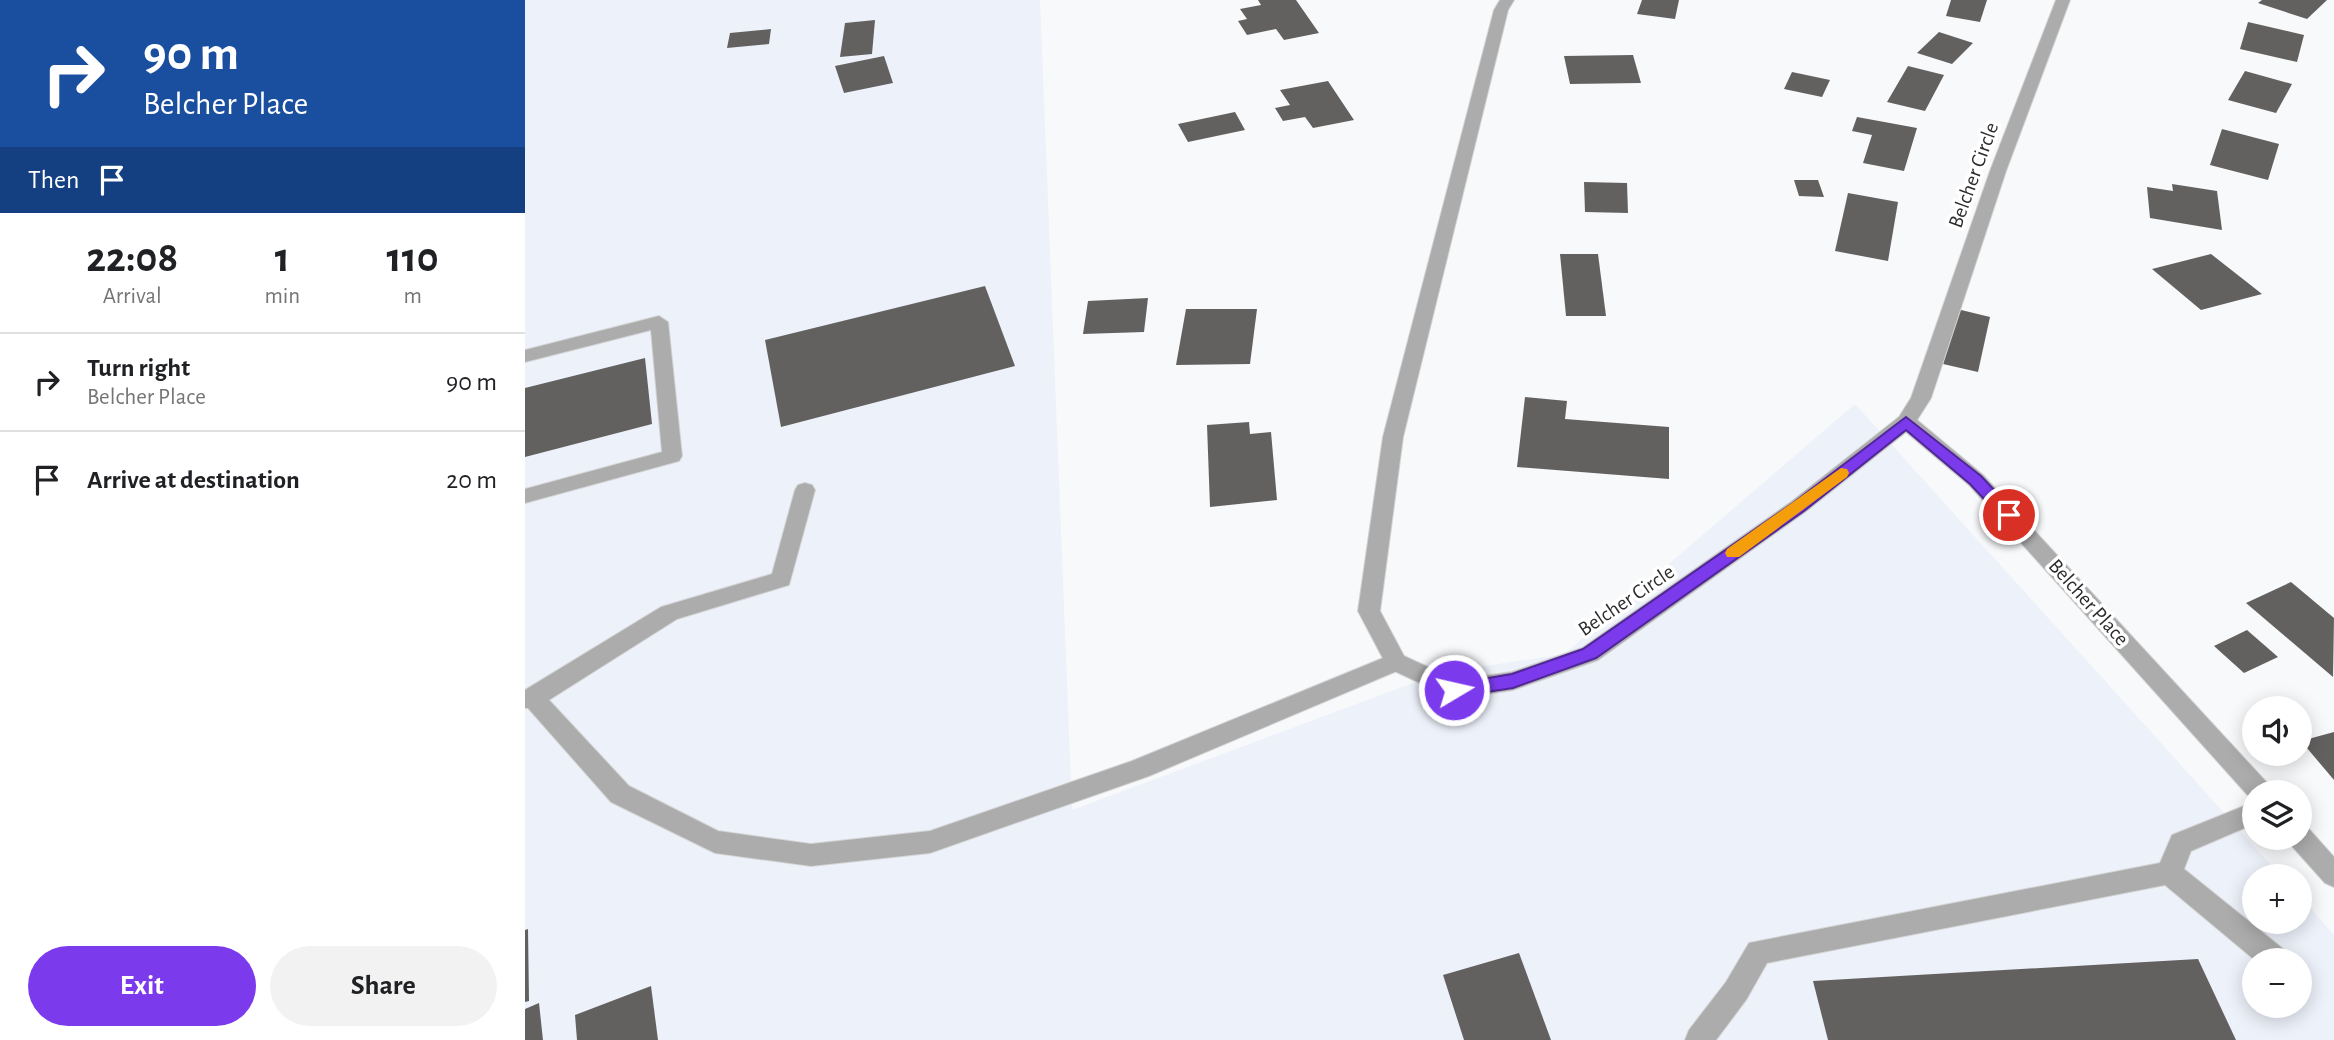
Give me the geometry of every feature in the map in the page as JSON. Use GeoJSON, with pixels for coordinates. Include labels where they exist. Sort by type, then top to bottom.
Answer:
{"type":"FeatureCollection","features":[{"type":"Feature","properties":{"kind":"street"},"geometry":{"type":"LineString","coordinates":[[805,490],[781,579],[669,614],[529,699],[619,794],[715,842],[811,855],[930,842],[1140,769],[1396,662],[1369,611],[1393,437],[1463,153],[1501,10],[1507,0]]}},
{"type":"Feature","properties":{"kind":"street","name":"Belcher Circle"},"geometry":{"type":"LineString","coordinates":[[1396,662],[1454,690],[1513,681],[1590,654],[1798,507],[1906,422],[1921,398],[1998,171],[2063,0]]}},
{"type":"Feature","properties":{"kind":"street"},"geometry":{"type":"LineString","coordinates":[[525,356],[659,322],[672,456],[525,496]]}},
{"type":"Feature","properties":{"kind":"street","name":"Belcher Place"},"geometry":{"type":"LineString","coordinates":[[1906,422],[1976,480],[2248,780]]}},
{"type":"Feature","properties":{"kind":"street"},"geometry":{"type":"LineString","coordinates":[[2169,873],[2181,844],[2242,819]]}},
{"type":"Feature","properties":{"kind":"street"},"geometry":{"type":"LineString","coordinates":[[2312,850],[2334,875]]}},
{"type":"Feature","properties":{"kind":"street"},"geometry":{"type":"LineString","coordinates":[[2169,873],[2261,948]]}},
{"type":"Feature","properties":{"kind":"street"},"geometry":{"type":"LineString","coordinates":[[1699,1040],[1736,991],[1759,952],[2169,873]]}},
{"type":"Feature","properties":{"kind":"shaded area"},"geometry":{"type":"Polygon","coordinates":[[[525,0],[1040,0],[1072,810],[1440,673],[1564,654],[1855,404],[2242,833],[2242,850],[2258,850],[2270,864],[2242,864],[2242,934],[2312,934],[2312,910],[2334,935],[2334,1040],[525,1040],[525,0]]]}},
{"type":"Feature","properties":{"kind":"building"},"geometry":{"type":"Polygon","coordinates":[[[1258,0],[1296,0],[1319,33],[1284,40],[1276,29],[1247,35],[1238,21],[1247,19],[1240,9],[1261,5],[1258,0]]]}},
{"type":"Feature","properties":{"kind":"building"},"geometry":{"type":"Polygon","coordinates":[[[1642,0],[1679,0],[1675,19],[1637,14],[1642,0]]]}},
{"type":"Feature","properties":{"kind":"building"},"geometry":{"type":"Polygon","coordinates":[[[1951,0],[1987,0],[1980,22],[1946,16],[1951,0]]]}},
{"type":"Feature","properties":{"kind":"building"},"geometry":{"type":"Polygon","coordinates":[[[2262,0],[2327,0],[2307,19],[2258,3],[2262,0]]]}},
{"type":"Feature","properties":{"kind":"building"},"geometry":{"type":"Polygon","coordinates":[[[875,20],[872,54],[840,57],[845,23],[875,20]]]}},
{"type":"Feature","properties":{"kind":"building"},"geometry":{"type":"Polygon","coordinates":[[[2248,22],[2304,35],[2297,62],[2240,49],[2248,22]]]}},
{"type":"Feature","properties":{"kind":"building"},"geometry":{"type":"Polygon","coordinates":[[[771,29],[769,44],[727,48],[730,33],[771,29]]]}},
{"type":"Feature","properties":{"kind":"building"},"geometry":{"type":"Polygon","coordinates":[[[1939,32],[1973,43],[1952,64],[1917,53],[1939,32]]]}},
{"type":"Feature","properties":{"kind":"building"},"geometry":{"type":"Polygon","coordinates":[[[1633,55],[1641,83],[1570,84],[1564,56],[1633,55]]]}},
{"type":"Feature","properties":{"kind":"building"},"geometry":{"type":"Polygon","coordinates":[[[884,56],[893,83],[844,93],[835,66],[884,56]]]}},
{"type":"Feature","properties":{"kind":"building"},"geometry":{"type":"Polygon","coordinates":[[[1908,66],[1944,75],[1925,111],[1887,102],[1908,66]]]}},
{"type":"Feature","properties":{"kind":"building"},"geometry":{"type":"Polygon","coordinates":[[[2245,71],[2292,84],[2276,113],[2228,100],[2245,71]]]}},
{"type":"Feature","properties":{"kind":"building"},"geometry":{"type":"Polygon","coordinates":[[[1792,72],[1830,80],[1822,97],[1784,89],[1792,72]]]}},
{"type":"Feature","properties":{"kind":"building"},"geometry":{"type":"Polygon","coordinates":[[[1328,81],[1354,120],[1313,128],[1305,117],[1283,121],[1275,108],[1290,105],[1280,90],[1328,81]]]}},
{"type":"Feature","properties":{"kind":"building"},"geometry":{"type":"Polygon","coordinates":[[[1235,112],[1245,130],[1188,142],[1178,124],[1235,112]]]}},
{"type":"Feature","properties":{"kind":"building"},"geometry":{"type":"Polygon","coordinates":[[[1857,117],[1917,128],[1904,171],[1863,163],[1872,135],[1852,131],[1857,117]]]}},
{"type":"Feature","properties":{"kind":"building"},"geometry":{"type":"Polygon","coordinates":[[[2222,129],[2279,144],[2268,180],[2210,165],[2222,129]]]}},
{"type":"Feature","properties":{"kind":"building"},"geometry":{"type":"Polygon","coordinates":[[[1794,180],[1818,180],[1824,197],[1799,196],[1794,180]]]}},
{"type":"Feature","properties":{"kind":"building"},"geometry":{"type":"Polygon","coordinates":[[[1584,182],[1627,183],[1628,213],[1585,212],[1584,182]]]}},
{"type":"Feature","properties":{"kind":"building"},"geometry":{"type":"Polygon","coordinates":[[[2172,184],[2217,191],[2222,230],[2150,218],[2147,187],[2173,191],[2172,184]]]}},
{"type":"Feature","properties":{"kind":"building"},"geometry":{"type":"Polygon","coordinates":[[[1848,193],[1898,202],[1888,261],[1835,251],[1848,193]]]}},
{"type":"Feature","properties":{"kind":"building"},"geometry":{"type":"Polygon","coordinates":[[[1560,254],[1598,254],[1606,316],[1566,316],[1560,254]]]}},
{"type":"Feature","properties":{"kind":"building"},"geometry":{"type":"Polygon","coordinates":[[[2211,254],[2262,294],[2201,310],[2152,269],[2211,254]]]}},
{"type":"Feature","properties":{"kind":"building"},"geometry":{"type":"Polygon","coordinates":[[[985,286],[1015,366],[781,427],[765,340],[985,286]]]}},
{"type":"Feature","properties":{"kind":"building"},"geometry":{"type":"Polygon","coordinates":[[[1148,298],[1144,332],[1083,334],[1088,301],[1148,298]]]}},
{"type":"Feature","properties":{"kind":"building"},"geometry":{"type":"Polygon","coordinates":[[[1186,309],[1257,309],[1250,364],[1176,365],[1186,309]]]}},
{"type":"Feature","properties":{"kind":"building"},"geometry":{"type":"Polygon","coordinates":[[[1957,309],[1990,317],[1978,372],[1943,364],[1957,309]]]}},
{"type":"Feature","properties":{"kind":"building"},"geometry":{"type":"Polygon","coordinates":[[[645,358],[652,424],[525,457],[525,388],[645,358]]]}},
{"type":"Feature","properties":{"kind":"building"},"geometry":{"type":"Polygon","coordinates":[[[1525,397],[1567,401],[1565,419],[1669,427],[1669,479],[1517,467],[1525,397]]]}},
{"type":"Feature","properties":{"kind":"building"},"geometry":{"type":"Polygon","coordinates":[[[1249,422],[1250,434],[1271,432],[1277,500],[1210,507],[1207,425],[1249,422]]]}},
{"type":"Feature","properties":{"kind":"building"},"geometry":{"type":"Polygon","coordinates":[[[2291,582],[2334,618],[2333,677],[2246,603],[2291,582]]]}},
{"type":"Feature","properties":{"kind":"building"},"geometry":{"type":"Polygon","coordinates":[[[2247,630],[2278,657],[2244,673],[2214,646],[2247,630]]]}},
{"type":"Feature","properties":{"kind":"building"},"geometry":{"type":"Polygon","coordinates":[[[2334,732],[2334,780],[2312,754],[2312,738],[2334,732]]]}},
{"type":"Feature","properties":{"kind":"building"},"geometry":{"type":"Polygon","coordinates":[[[528,929],[529,1001],[525,1002],[525,930],[528,929]]]}},
{"type":"Feature","properties":{"kind":"building"},"geometry":{"type":"Polygon","coordinates":[[[1519,953],[1551,1040],[1464,1040],[1443,975],[1519,953]]]}},
{"type":"Feature","properties":{"kind":"building"},"geometry":{"type":"Polygon","coordinates":[[[2198,959],[2236,1040],[1828,1040],[1813,981],[2198,959]]]}},
{"type":"Feature","properties":{"kind":"building"},"geometry":{"type":"Polygon","coordinates":[[[651,986],[658,1040],[577,1040],[575,1015],[651,986]]]}},
{"type":"Feature","properties":{"kind":"building"},"geometry":{"type":"Polygon","coordinates":[[[539,1003],[543,1040],[525,1040],[525,1009],[539,1003]]]}},
{"type":"Feature","properties":{"kind":"slow traffic"},"geometry":{"type":"LineString","coordinates":[[1733,553],[1841,473]]}},
{"type":"Feature","properties":{"kind":"route"},"geometry":{"type":"LineString","coordinates":[[1454,690],[1513,681],[1590,654],[1798,507],[1906,422],[1976,480],[2009,515]]}}]}
